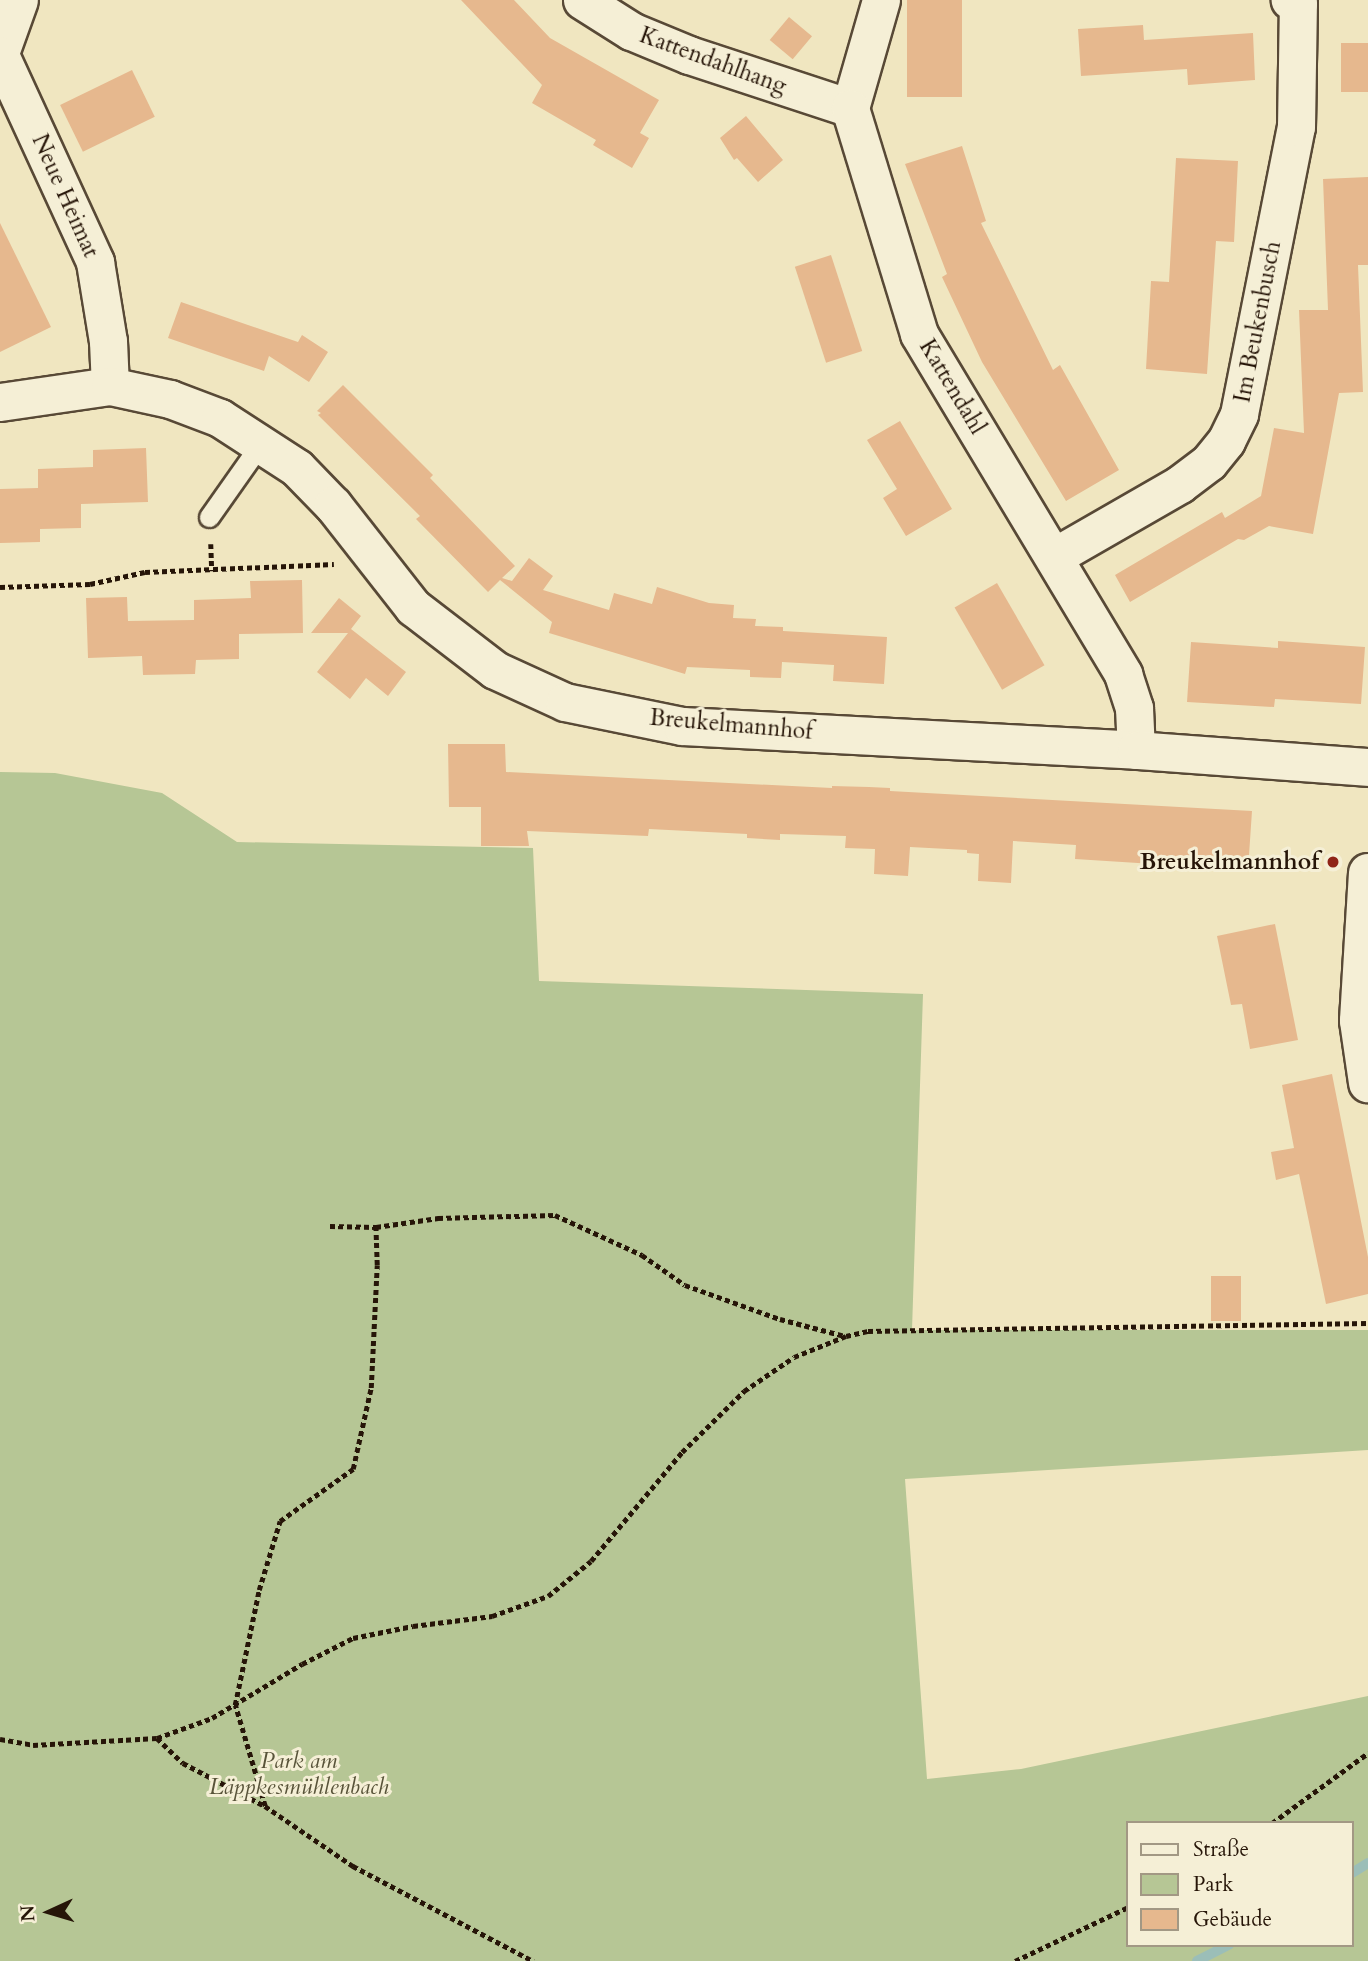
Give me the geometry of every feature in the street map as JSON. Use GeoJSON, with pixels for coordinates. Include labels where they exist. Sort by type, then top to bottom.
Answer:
{"type":"FeatureCollection","features":[{"type":"Feature","properties":{"kind":"street","name":"Neue Heimat"},"geometry":{"type":"LineString","coordinates":[[19,0],[0,54],[95,262],[108,341],[110,386]]}},
{"type":"Feature","properties":{"kind":"street","name":"Kattendahlhang"},"geometry":{"type":"LineString","coordinates":[[582,0],[631,31],[689,55],[850,108]]}},
{"type":"Feature","properties":{"kind":"street"},"geometry":{"type":"LineString","coordinates":[[850,108],[881,0]]}},
{"type":"Feature","properties":{"kind":"street","name":"Im Beukenbusch"},"geometry":{"type":"LineString","coordinates":[[1055,556],[1180,484],[1209,461],[1226,441],[1239,414],[1296,127],[1298,3],[1290,0]]}},
{"type":"Feature","properties":{"kind":"street","name":"Kattendahl"},"geometry":{"type":"LineString","coordinates":[[850,108],[919,334],[1055,556],[1123,674],[1134,708],[1136,750]]}},
{"type":"Feature","properties":{"kind":"street","name":"Breukelmannhof"},"geometry":{"type":"LineString","coordinates":[[0,402],[110,386],[170,399],[220,418],[262,442],[297,468],[333,505],[413,607],[495,670],[565,702],[682,726],[1136,750],[1368,767]]}},
{"type":"Feature","properties":{"kind":"street"},"geometry":{"type":"LineString","coordinates":[[1368,873],[1359,1021],[1368,1083]]}},
{"type":"Feature","properties":{"kind":"lane"},"geometry":{"type":"LineString","coordinates":[[209,517],[262,442]]}},
{"type":"Feature","properties":{"kind":"path"},"geometry":{"type":"LineString","coordinates":[[0,587],[90,584],[145,572],[377,562]]}},
{"type":"Feature","properties":{"kind":"path"},"geometry":{"type":"LineString","coordinates":[[330,1226],[376,1227],[438,1218],[555,1215],[642,1255],[685,1285],[780,1319],[846,1336]]}},
{"type":"Feature","properties":{"kind":"path"},"geometry":{"type":"LineString","coordinates":[[265,1807],[235,1705],[259,1590],[280,1521],[353,1469],[371,1388],[377,1265],[376,1227]]}},
{"type":"Feature","properties":{"kind":"path"},"geometry":{"type":"LineString","coordinates":[[0,1739],[33,1745],[157,1738],[186,1730],[235,1705],[302,1664],[353,1639],[413,1626],[492,1616],[548,1596],[568,1583],[591,1561],[682,1452],[744,1391],[794,1357],[846,1336],[868,1331],[1368,1323]]}},
{"type":"Feature","properties":{"kind":"path"},"geometry":{"type":"LineString","coordinates":[[157,1738],[183,1763],[265,1807],[353,1866],[533,1961]]}},
{"type":"Feature","properties":{"kind":"path"},"geometry":{"type":"LineString","coordinates":[[1275,1821],[1368,1753]]}},
{"type":"Feature","properties":{"kind":"path"},"geometry":{"type":"LineString","coordinates":[[1015,1961],[1126,1908]]}},
{"type":"Feature","properties":{"kind":"green space","name":"Park am Läppkesmühlenbach"},"geometry":{"type":"Polygon","coordinates":[[[0,772],[55,773],[162,793],[237,842],[533,848],[539,981],[923,994],[912,1330],[1368,1330],[1368,1450],[905,1479],[927,1779],[1021,1769],[1368,1696],[1368,1961],[0,1961],[0,772]]]}},
{"type":"Feature","properties":{"kind":"building"},"geometry":{"type":"Polygon","coordinates":[[[461,0],[514,0],[550,38],[659,100],[640,133],[649,138],[632,168],[593,145],[596,140],[532,103],[542,85],[461,0]]]}},
{"type":"Feature","properties":{"kind":"building"},"geometry":{"type":"Polygon","coordinates":[[[907,0],[962,0],[962,97],[907,97],[907,0]]]}},
{"type":"Feature","properties":{"kind":"building"},"geometry":{"type":"Polygon","coordinates":[[[789,17],[812,36],[793,59],[770,40],[789,17]]]}},
{"type":"Feature","properties":{"kind":"building"},"geometry":{"type":"Polygon","coordinates":[[[1143,25],[1144,40],[1253,33],[1255,80],[1188,85],[1187,69],[1081,76],[1078,29],[1143,25]]]}},
{"type":"Feature","properties":{"kind":"building"},"geometry":{"type":"Polygon","coordinates":[[[1341,43],[1368,43],[1368,92],[1341,92],[1341,43]]]}},
{"type":"Feature","properties":{"kind":"building"},"geometry":{"type":"Polygon","coordinates":[[[132,70],[155,117],[83,152],[60,105],[132,70]]]}},
{"type":"Feature","properties":{"kind":"building"},"geometry":{"type":"Polygon","coordinates":[[[746,116],[783,160],[758,182],[737,158],[734,160],[720,138],[746,116]]]}},
{"type":"Feature","properties":{"kind":"building"},"geometry":{"type":"Polygon","coordinates":[[[962,146],[986,221],[981,223],[1053,370],[1060,365],[1119,470],[1066,501],[982,362],[942,277],[947,274],[905,164],[962,146]]]}},
{"type":"Feature","properties":{"kind":"building"},"geometry":{"type":"Polygon","coordinates":[[[1176,158],[1238,161],[1234,242],[1216,241],[1207,374],[1146,369],[1151,281],[1169,282],[1176,158]]]}},
{"type":"Feature","properties":{"kind":"building"},"geometry":{"type":"Polygon","coordinates":[[[1368,177],[1368,265],[1358,265],[1363,392],[1339,393],[1313,534],[1269,526],[1244,540],[1238,539],[1130,602],[1115,575],[1222,512],[1225,518],[1261,496],[1274,428],[1304,433],[1299,310],[1328,310],[1323,179],[1368,177]]]}},
{"type":"Feature","properties":{"kind":"building"},"geometry":{"type":"Polygon","coordinates":[[[0,223],[51,327],[0,352],[0,223]]]}},
{"type":"Feature","properties":{"kind":"building"},"geometry":{"type":"Polygon","coordinates":[[[831,255],[862,351],[826,363],[795,267],[831,255]]]}},
{"type":"Feature","properties":{"kind":"building"},"geometry":{"type":"Polygon","coordinates":[[[181,302],[298,342],[302,335],[328,352],[309,382],[269,356],[264,371],[168,338],[181,302]]]}},
{"type":"Feature","properties":{"kind":"building"},"geometry":{"type":"Polygon","coordinates":[[[343,385],[433,475],[430,478],[515,566],[502,578],[512,581],[529,558],[553,576],[543,590],[609,610],[614,593],[652,604],[657,587],[709,603],[734,605],[733,618],[756,619],[755,626],[783,627],[783,631],[887,637],[884,684],[833,681],[834,665],[782,662],[781,678],[750,677],[750,670],[687,667],[685,674],[549,633],[552,622],[500,580],[488,592],[416,519],[420,516],[318,415],[321,413],[317,411],[343,385]]]}},
{"type":"Feature","properties":{"kind":"building"},"geometry":{"type":"Polygon","coordinates":[[[900,421],[952,509],[906,536],[883,498],[897,489],[867,440],[900,421]]]}},
{"type":"Feature","properties":{"kind":"building"},"geometry":{"type":"Polygon","coordinates":[[[146,448],[148,502],[81,504],[81,528],[40,529],[40,542],[0,543],[0,489],[38,488],[38,469],[93,467],[93,450],[146,448]]]}},
{"type":"Feature","properties":{"kind":"building"},"geometry":{"type":"Polygon","coordinates":[[[302,580],[303,633],[239,634],[239,659],[196,660],[195,674],[143,675],[142,656],[88,658],[86,598],[127,597],[128,621],[194,620],[194,600],[251,598],[250,581],[302,580]]]}},
{"type":"Feature","properties":{"kind":"building"},"geometry":{"type":"Polygon","coordinates":[[[997,583],[1044,665],[1002,690],[955,608],[997,583]]]}},
{"type":"Feature","properties":{"kind":"building"},"geometry":{"type":"Polygon","coordinates":[[[339,598],[361,616],[351,629],[406,672],[388,696],[366,678],[350,699],[317,672],[348,633],[311,633],[339,598]]]}},
{"type":"Feature","properties":{"kind":"building"},"geometry":{"type":"Polygon","coordinates":[[[1278,641],[1365,647],[1361,704],[1275,699],[1274,707],[1187,702],[1191,642],[1278,648],[1278,641]]]}},
{"type":"Feature","properties":{"kind":"building"},"geometry":{"type":"Polygon","coordinates":[[[448,744],[505,744],[506,772],[832,788],[890,788],[890,791],[1252,811],[1248,870],[1075,859],[1076,845],[1013,841],[1011,883],[978,881],[979,854],[967,853],[967,850],[910,847],[908,876],[874,874],[875,849],[845,848],[846,836],[780,834],[780,840],[747,838],[747,834],[649,829],[648,836],[527,831],[529,846],[481,846],[481,807],[449,807],[448,744]]]}},
{"type":"Feature","properties":{"kind":"building"},"geometry":{"type":"Polygon","coordinates":[[[1275,924],[1298,1040],[1250,1049],[1242,1004],[1231,1005],[1217,936],[1275,924]]]}},
{"type":"Feature","properties":{"kind":"building"},"geometry":{"type":"Polygon","coordinates":[[[1332,1074],[1368,1257],[1368,1294],[1326,1304],[1299,1174],[1276,1180],[1271,1152],[1294,1148],[1282,1085],[1332,1074]]]}},
{"type":"Feature","properties":{"kind":"building"},"geometry":{"type":"Polygon","coordinates":[[[1211,1276],[1241,1276],[1241,1321],[1211,1321],[1211,1276]]]}},
{"type":"Feature","properties":{"kind":"waterway"},"geometry":{"type":"LineString","coordinates":[[1354,1872],[1368,1863]]}},
{"type":"Feature","properties":{"kind":"waterway"},"geometry":{"type":"LineString","coordinates":[[1197,1961],[1225,1947]]}},
{"type":"Feature","properties":{"kind":"place","name":"Breukelmannhof"},"geometry":{"type":"Point","coordinates":[1333,862]}}]}
